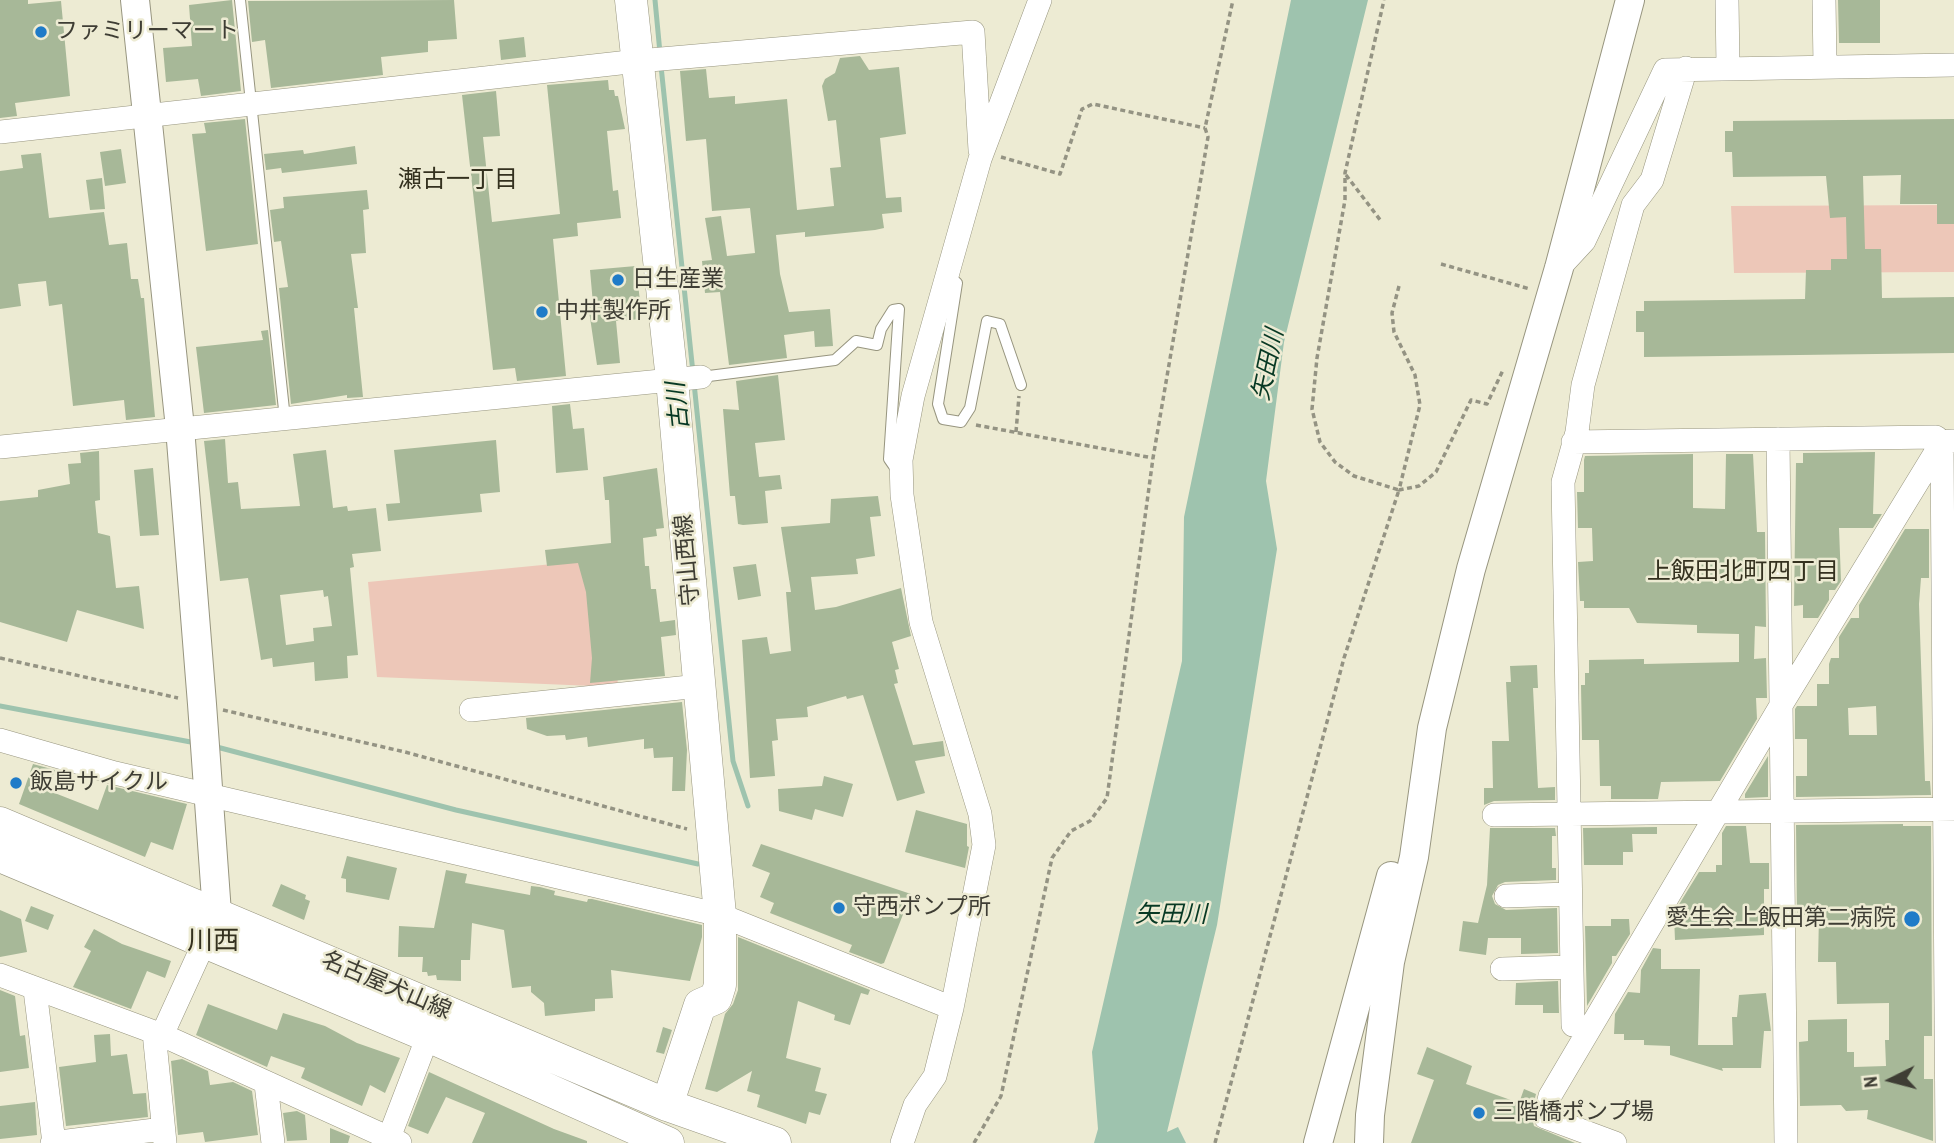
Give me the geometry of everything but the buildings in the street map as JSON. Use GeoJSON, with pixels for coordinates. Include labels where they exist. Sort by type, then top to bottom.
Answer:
{"type":"FeatureCollection","features":[{"type":"Feature","properties":{"kind":"main road","name":"守山西線"},"geometry":{"type":"LineString","coordinates":[[631,0],[653,59],[686,379],[699,686],[720,915],[720,985],[716,998],[700,1005],[678,1096]]}},
{"type":"Feature","properties":{"kind":"main road","name":"名古屋犬山線"},"geometry":{"type":"LineString","coordinates":[[0,823],[217,913],[678,1096],[775,1143]]}},
{"type":"Feature","properties":{"kind":"main road","name":"名古屋犬山線"},"geometry":{"type":"LineString","coordinates":[[0,856],[428,1036],[658,1141]]}},
{"type":"Feature","properties":{"kind":"street"},"geometry":{"type":"LineString","coordinates":[[34,990],[53,1143],[164,1136],[158,1034],[217,913],[180,428],[135,0]]}},
{"type":"Feature","properties":{"kind":"street"},"geometry":{"type":"LineString","coordinates":[[902,1143],[915,1105],[935,1076],[952,1008],[984,845],[980,814],[921,622],[913,580],[901,460],[913,397],[980,159],[1040,0]]}},
{"type":"Feature","properties":{"kind":"street"},"geometry":{"type":"LineString","coordinates":[[1318,1143],[1432,728],[1478,544],[1559,268],[1630,0]]}},
{"type":"Feature","properties":{"kind":"street"},"geometry":{"type":"LineString","coordinates":[[1727,0],[1728,67]]}},
{"type":"Feature","properties":{"kind":"street"},"geometry":{"type":"LineString","coordinates":[[1824,0],[1825,66]]}},
{"type":"Feature","properties":{"kind":"street"},"geometry":{"type":"LineString","coordinates":[[0,132],[653,59],[973,32],[980,159]]}},
{"type":"Feature","properties":{"kind":"street"},"geometry":{"type":"LineString","coordinates":[[1559,268],[1584,241],[1665,70],[1954,65]]}},
{"type":"Feature","properties":{"kind":"street"},"geometry":{"type":"LineString","coordinates":[[1573,1025],[1563,482],[1583,385],[1633,205],[1652,180],[1686,68]]}},
{"type":"Feature","properties":{"kind":"street"},"geometry":{"type":"LineString","coordinates":[[0,447],[686,379]]}},
{"type":"Feature","properties":{"kind":"street"},"geometry":{"type":"LineString","coordinates":[[1573,442],[1936,437],[1948,441]]}},
{"type":"Feature","properties":{"kind":"street"},"geometry":{"type":"LineString","coordinates":[[1778,439],[1786,1143]]}},
{"type":"Feature","properties":{"kind":"street"},"geometry":{"type":"LineString","coordinates":[[1615,1143],[1545,1117],[1550,1096],[1783,702],[1948,441]]}},
{"type":"Feature","properties":{"kind":"street"},"geometry":{"type":"LineString","coordinates":[[1947,1143],[1950,809],[1948,441]]}},
{"type":"Feature","properties":{"kind":"street"},"geometry":{"type":"LineString","coordinates":[[471,710],[699,686]]}},
{"type":"Feature","properties":{"kind":"street"},"geometry":{"type":"LineString","coordinates":[[1369,1143],[1390,962],[1414,857],[1432,728]]}},
{"type":"Feature","properties":{"kind":"street"},"geometry":{"type":"LineString","coordinates":[[0,740],[208,783],[720,915],[952,1008]]}},
{"type":"Feature","properties":{"kind":"street"},"geometry":{"type":"LineString","coordinates":[[1494,815],[1950,809]]}},
{"type":"Feature","properties":{"kind":"street"},"geometry":{"type":"LineString","coordinates":[[1506,896],[1570,894]]}},
{"type":"Feature","properties":{"kind":"street"},"geometry":{"type":"LineString","coordinates":[[1502,969],[1572,967]]}},
{"type":"Feature","properties":{"kind":"street"},"geometry":{"type":"LineString","coordinates":[[0,975],[34,990],[158,1034],[391,1141],[428,1036]]}},
{"type":"Feature","properties":{"kind":"street"},"geometry":{"type":"LineString","coordinates":[[266,1084],[273,1143]]}},
{"type":"Feature","properties":{"kind":"lane"},"geometry":{"type":"LineString","coordinates":[[240,0],[285,419]]}},
{"type":"Feature","properties":{"kind":"lane"},"geometry":{"type":"LineString","coordinates":[[947,274],[957,283],[938,404],[943,419],[961,422],[970,408],[987,321],[1000,324],[1021,385]]}},
{"type":"Feature","properties":{"kind":"lane"},"geometry":{"type":"LineString","coordinates":[[686,379],[835,360],[856,341],[877,345],[881,329],[892,310],[899,309],[889,460],[902,477]]}},
{"type":"Feature","properties":{"kind":"path"},"geometry":{"type":"LineString","coordinates":[[974,1143],[1001,1096],[1052,858],[1071,831],[1090,821],[1107,798],[1153,458],[1208,137],[1205,128],[1233,0]]}},
{"type":"Feature","properties":{"kind":"path"},"geometry":{"type":"LineString","coordinates":[[1384,0],[1345,173],[1345,200],[1317,358],[1312,409],[1320,442],[1335,461],[1354,476],[1399,490],[1419,486],[1436,472],[1471,400],[1487,404],[1505,367]]}},
{"type":"Feature","properties":{"kind":"path"},"geometry":{"type":"LineString","coordinates":[[1011,160],[1060,174],[1082,109],[1093,104],[1205,128]]}},
{"type":"Feature","properties":{"kind":"path"},"geometry":{"type":"LineString","coordinates":[[1345,173],[1381,221]]}},
{"type":"Feature","properties":{"kind":"path"},"geometry":{"type":"LineString","coordinates":[[1441,264],[1522,286]]}},
{"type":"Feature","properties":{"kind":"path"},"geometry":{"type":"LineString","coordinates":[[1215,1143],[1344,658],[1399,490],[1420,405],[1415,375],[1394,332],[1392,313],[1399,286]]}},
{"type":"Feature","properties":{"kind":"path"},"geometry":{"type":"LineString","coordinates":[[1016,432],[1021,385]]}},
{"type":"Feature","properties":{"kind":"path"},"geometry":{"type":"LineString","coordinates":[[961,422],[1153,458]]}},
{"type":"Feature","properties":{"kind":"path"},"geometry":{"type":"LineString","coordinates":[[0,658],[203,714],[276,725],[405,752],[712,836]]}},
{"type":"Feature","properties":{"kind":"shaded area"},"geometry":{"type":"Polygon","coordinates":[[[1954,205],[1954,272],[1734,273],[1731,206],[1954,205]]]}},
{"type":"Feature","properties":{"kind":"shaded area"},"geometry":{"type":"Polygon","coordinates":[[[604,559],[620,659],[617,687],[377,677],[368,582],[604,559]]]}},
{"type":"Feature","properties":{"kind":"water","name":"矢田川"},"geometry":{"type":"Polygon","coordinates":[[[1291,0],[1368,0],[1284,342],[1266,481],[1277,549],[1217,925],[1167,1132],[1178,1127],[1186,1143],[1094,1143],[1098,1129],[1092,1052],[1182,661],[1184,517],[1291,0]]]}},
{"type":"Feature","properties":{"kind":"waterway","name":"古川"},"geometry":{"type":"LineString","coordinates":[[655,0],[660,53]]}},
{"type":"Feature","properties":{"kind":"waterway","name":"古川"},"geometry":{"type":"LineString","coordinates":[[661,66],[693,373]]}},
{"type":"Feature","properties":{"kind":"waterway","name":"古川"},"geometry":{"type":"LineString","coordinates":[[694,383],[733,761],[748,806]]}},
{"type":"Feature","properties":{"kind":"waterway"},"geometry":{"type":"LineString","coordinates":[[0,706],[196,743]]}},
{"type":"Feature","properties":{"kind":"waterway"},"geometry":{"type":"LineString","coordinates":[[213,746],[456,810],[698,864]]}},
{"type":"Feature","properties":{"kind":"place","name":"ファミリーマート"},"geometry":{"type":"Point","coordinates":[41,32]}},
{"type":"Feature","properties":{"kind":"place","name":"日生産業"},"geometry":{"type":"Point","coordinates":[618,280]}},
{"type":"Feature","properties":{"kind":"place","name":"中井製作所"},"geometry":{"type":"Point","coordinates":[542,312]}},
{"type":"Feature","properties":{"kind":"place","name":"飯島サイクル"},"geometry":{"type":"Point","coordinates":[16,783]}},
{"type":"Feature","properties":{"kind":"place","name":"守西ポンプ所"},"geometry":{"type":"Point","coordinates":[839,908]}},
{"type":"Feature","properties":{"kind":"place","name":"愛生会上飯田第二病院"},"geometry":{"type":"Point","coordinates":[1912,919]}},
{"type":"Feature","properties":{"kind":"place","name":"三階橋ポンプ場"},"geometry":{"type":"Point","coordinates":[1479,1113]}},
{"type":"Feature","properties":{"kind":"district","name":"瀬古一丁目"},"geometry":{"type":"Point","coordinates":[458,181]}},
{"type":"Feature","properties":{"kind":"district","name":"上飯田北町四丁目"},"geometry":{"type":"Point","coordinates":[1743,573]}},
{"type":"Feature","properties":{"kind":"district","name":"川西"},"geometry":{"type":"Point","coordinates":[213,942]}}]}
